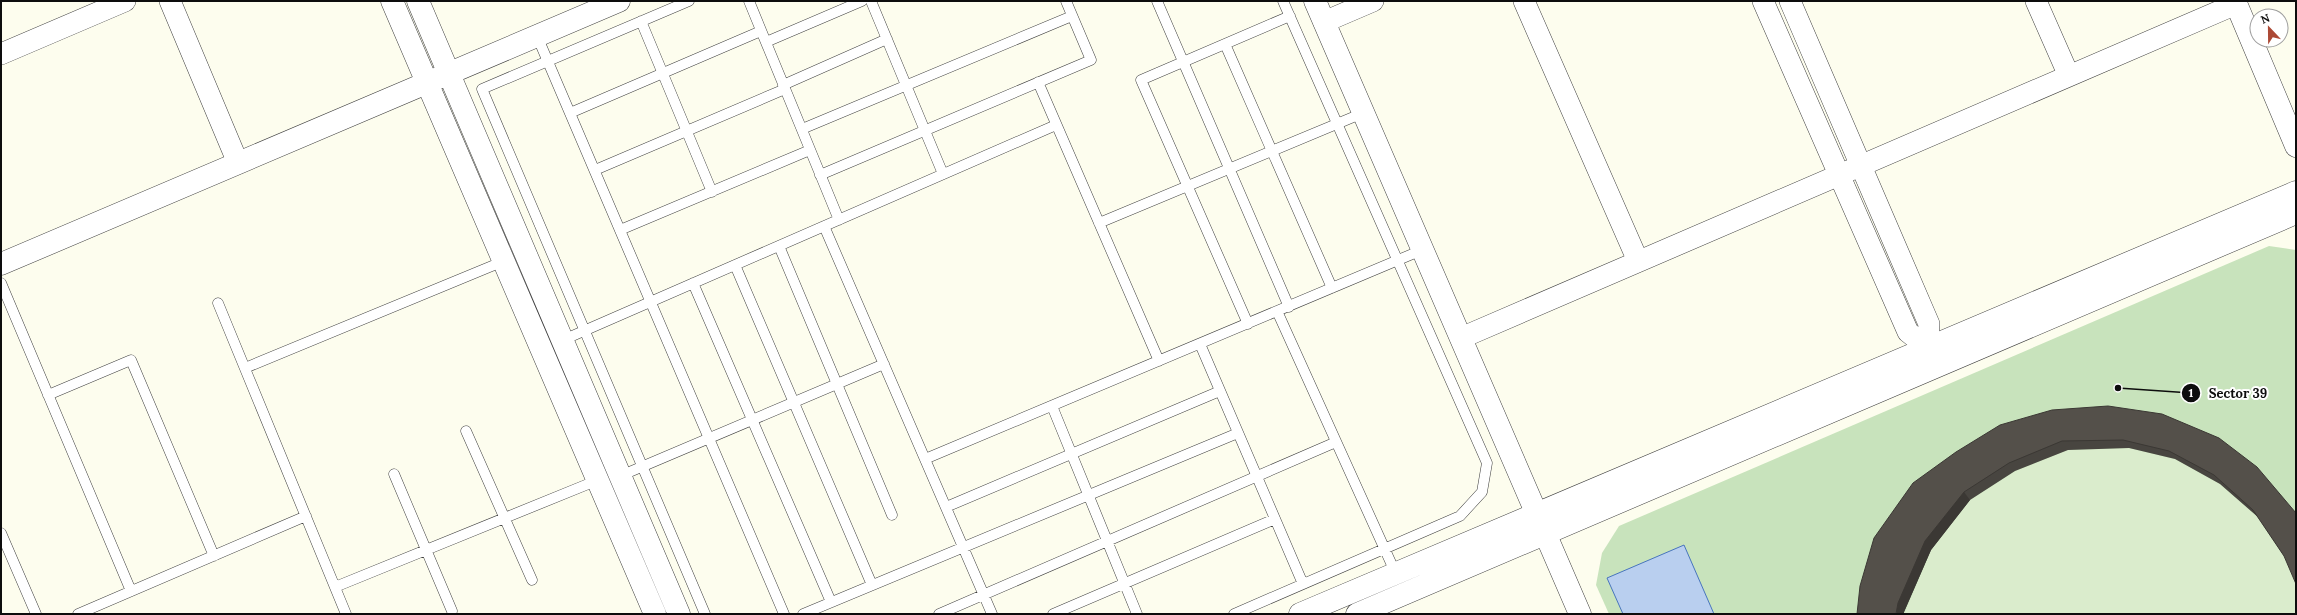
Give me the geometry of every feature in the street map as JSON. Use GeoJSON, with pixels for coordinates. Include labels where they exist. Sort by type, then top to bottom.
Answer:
{"type":"FeatureCollection","features":[{"type":"Feature","properties":{"kind":"street"},"geometry":{"type":"LineString","coordinates":[[1,54],[125,1]]}},
{"type":"Feature","properties":{"kind":"street"},"geometry":{"type":"LineString","coordinates":[[170,1],[238,163]]}},
{"type":"Feature","properties":{"kind":"street"},"geometry":{"type":"LineString","coordinates":[[392,1],[655,614]]}},
{"type":"Feature","properties":{"kind":"street"},"geometry":{"type":"LineString","coordinates":[[418,1],[679,614]]}},
{"type":"Feature","properties":{"kind":"street"},"geometry":{"type":"LineString","coordinates":[[1,264],[619,1]]}},
{"type":"Feature","properties":{"kind":"street"},"geometry":{"type":"LineString","coordinates":[[1315,1],[1580,614]]}},
{"type":"Feature","properties":{"kind":"street"},"geometry":{"type":"LineString","coordinates":[[1324,22],[1373,1]]}},
{"type":"Feature","properties":{"kind":"street"},"geometry":{"type":"LineString","coordinates":[[1524,1],[1638,261]]}},
{"type":"Feature","properties":{"kind":"street"},"geometry":{"type":"LineString","coordinates":[[1763,1],[1908,332],[1928,348]]}},
{"type":"Feature","properties":{"kind":"street"},"geometry":{"type":"LineString","coordinates":[[1790,1],[1929,324],[1928,348]]}},
{"type":"Feature","properties":{"kind":"street"},"geometry":{"type":"LineString","coordinates":[[2036,1],[2069,76]]}},
{"type":"Feature","properties":{"kind":"street"},"geometry":{"type":"LineString","coordinates":[[1460,338],[2238,2],[2296,146]]}},
{"type":"Feature","properties":{"kind":"street"},"geometry":{"type":"LineString","coordinates":[[1300,614],[2296,192]]}},
{"type":"Feature","properties":{"kind":"street"},"geometry":{"type":"LineString","coordinates":[[1364,613],[2296,213]]}},
{"type":"Feature","properties":{"kind":"lane"},"geometry":{"type":"LineString","coordinates":[[689,1],[482,89],[705,614]]}},
{"type":"Feature","properties":{"kind":"lane"},"geometry":{"type":"LineString","coordinates":[[749,1],[839,220]]}},
{"type":"Feature","properties":{"kind":"lane"},"geometry":{"type":"LineString","coordinates":[[766,42],[862,1]]}},
{"type":"Feature","properties":{"kind":"lane"},"geometry":{"type":"LineString","coordinates":[[871,1],[943,174]]}},
{"type":"Feature","properties":{"kind":"lane"},"geometry":{"type":"LineString","coordinates":[[820,175],[1091,60],[1066,1]]}},
{"type":"Feature","properties":{"kind":"lane"},"geometry":{"type":"LineString","coordinates":[[1157,1],[1288,307]]}},
{"type":"Feature","properties":{"kind":"lane"},"geometry":{"type":"LineString","coordinates":[[1234,614],[1460,516],[1482,492],[1487,463],[1283,1]]}},
{"type":"Feature","properties":{"kind":"lane"},"geometry":{"type":"LineString","coordinates":[[802,129],[1072,16]]}},
{"type":"Feature","properties":{"kind":"lane"},"geometry":{"type":"LineString","coordinates":[[1248,324],[1141,80],[1290,16]]}},
{"type":"Feature","properties":{"kind":"lane"},"geometry":{"type":"LineString","coordinates":[[642,21],[712,192]]}},
{"type":"Feature","properties":{"kind":"lane"},"geometry":{"type":"LineString","coordinates":[[570,113],[761,31]]}},
{"type":"Feature","properties":{"kind":"lane"},"geometry":{"type":"LineString","coordinates":[[537,36],[784,614]]}},
{"type":"Feature","properties":{"kind":"lane"},"geometry":{"type":"LineString","coordinates":[[595,170],[687,131],[887,39]]}},
{"type":"Feature","properties":{"kind":"lane"},"geometry":{"type":"LineString","coordinates":[[1225,44],[1332,288]]}},
{"type":"Feature","properties":{"kind":"lane"},"geometry":{"type":"LineString","coordinates":[[1038,82],[1159,361]]}},
{"type":"Feature","properties":{"kind":"lane"},"geometry":{"type":"LineString","coordinates":[[1099,223],[1363,113]]}},
{"type":"Feature","properties":{"kind":"lane"},"geometry":{"type":"LineString","coordinates":[[563,340],[1056,125]]}},
{"type":"Feature","properties":{"kind":"lane"},"geometry":{"type":"LineString","coordinates":[[620,230],[810,150]]}},
{"type":"Feature","properties":{"kind":"lane"},"geometry":{"type":"LineString","coordinates":[[824,226],[992,614]]}},
{"type":"Feature","properties":{"kind":"lane"},"geometry":{"type":"LineString","coordinates":[[779,246],[892,515]]}},
{"type":"Feature","properties":{"kind":"lane"},"geometry":{"type":"LineString","coordinates":[[925,459],[1422,250]]}},
{"type":"Feature","properties":{"kind":"lane"},"geometry":{"type":"LineString","coordinates":[[245,368],[504,261]]}},
{"type":"Feature","properties":{"kind":"lane"},"geometry":{"type":"LineString","coordinates":[[735,265],[872,585]]}},
{"type":"Feature","properties":{"kind":"lane"},"geometry":{"type":"LineString","coordinates":[[1,283],[131,591]]}},
{"type":"Feature","properties":{"kind":"lane"},"geometry":{"type":"LineString","coordinates":[[693,283],[831,602]]}},
{"type":"Feature","properties":{"kind":"lane"},"geometry":{"type":"LineString","coordinates":[[218,303],[346,614]]}},
{"type":"Feature","properties":{"kind":"lane"},"geometry":{"type":"LineString","coordinates":[[1277,311],[1396,574]]}},
{"type":"Feature","properties":{"kind":"lane"},"geometry":{"type":"LineString","coordinates":[[1200,344],[1303,584]]}},
{"type":"Feature","properties":{"kind":"lane"},"geometry":{"type":"LineString","coordinates":[[48,395],[131,360],[214,556]]}},
{"type":"Feature","properties":{"kind":"lane"},"geometry":{"type":"LineString","coordinates":[[620,476],[884,364]]}},
{"type":"Feature","properties":{"kind":"lane"},"geometry":{"type":"LineString","coordinates":[[946,507],[1220,391]]}},
{"type":"Feature","properties":{"kind":"lane"},"geometry":{"type":"LineString","coordinates":[[1052,406],[1137,614]]}},
{"type":"Feature","properties":{"kind":"lane"},"geometry":{"type":"LineString","coordinates":[[466,431],[532,580]]}},
{"type":"Feature","properties":{"kind":"lane"},"geometry":{"type":"LineString","coordinates":[[802,614],[1238,433]]}},
{"type":"Feature","properties":{"kind":"lane"},"geometry":{"type":"LineString","coordinates":[[939,614],[1336,442]]}},
{"type":"Feature","properties":{"kind":"lane"},"geometry":{"type":"LineString","coordinates":[[394,474],[452,611]]}},
{"type":"Feature","properties":{"kind":"lane"},"geometry":{"type":"LineString","coordinates":[[334,587],[598,480]]}},
{"type":"Feature","properties":{"kind":"lane"},"geometry":{"type":"LineString","coordinates":[[78,614],[306,516]]}},
{"type":"Feature","properties":{"kind":"lane"},"geometry":{"type":"LineString","coordinates":[[1053,614],[1275,519]]}},
{"type":"Feature","properties":{"kind":"lane"},"geometry":{"type":"LineString","coordinates":[[1,533],[36,614]]}},
{"type":"Feature","properties":{"kind":"green space"},"geometry":{"type":"Polygon","coordinates":[[[2269,246],[2296,250],[2296,614],[1609,614],[1596,585],[1602,553],[1619,526],[2269,246]]]}},
{"type":"Feature","properties":{"kind":"green space"},"geometry":{"type":"Polygon","coordinates":[[[2129,448],[2175,459],[2220,484],[2259,518],[2290,564],[2296,578],[2296,614],[1904,614],[1931,550],[1970,500],[2015,471],[2067,450],[2129,448]]]}},
{"type":"Feature","properties":{"kind":"water"},"geometry":{"type":"Polygon","coordinates":[[[1684,545],[1714,614],[1623,614],[1607,578],[1684,545]]]}},
{"type":"Feature","properties":{"kind":"building"},"geometry":{"type":"Polygon","coordinates":[[[2108,406],[2162,414],[2219,438],[2257,467],[2296,513],[2296,584],[2284,556],[2253,510],[2214,475],[2169,451],[2123,440],[2062,441],[2009,463],[1964,492],[1925,541],[1898,603],[1896,614],[1857,614],[1860,586],[1874,538],[1913,483],[1956,452],[2000,425],[2052,410],[2108,406]]]}},
{"type":"Feature","properties":{"kind":"place","name":"Sector 39"},"geometry":{"type":"Point","coordinates":[2118,388]}}]}
